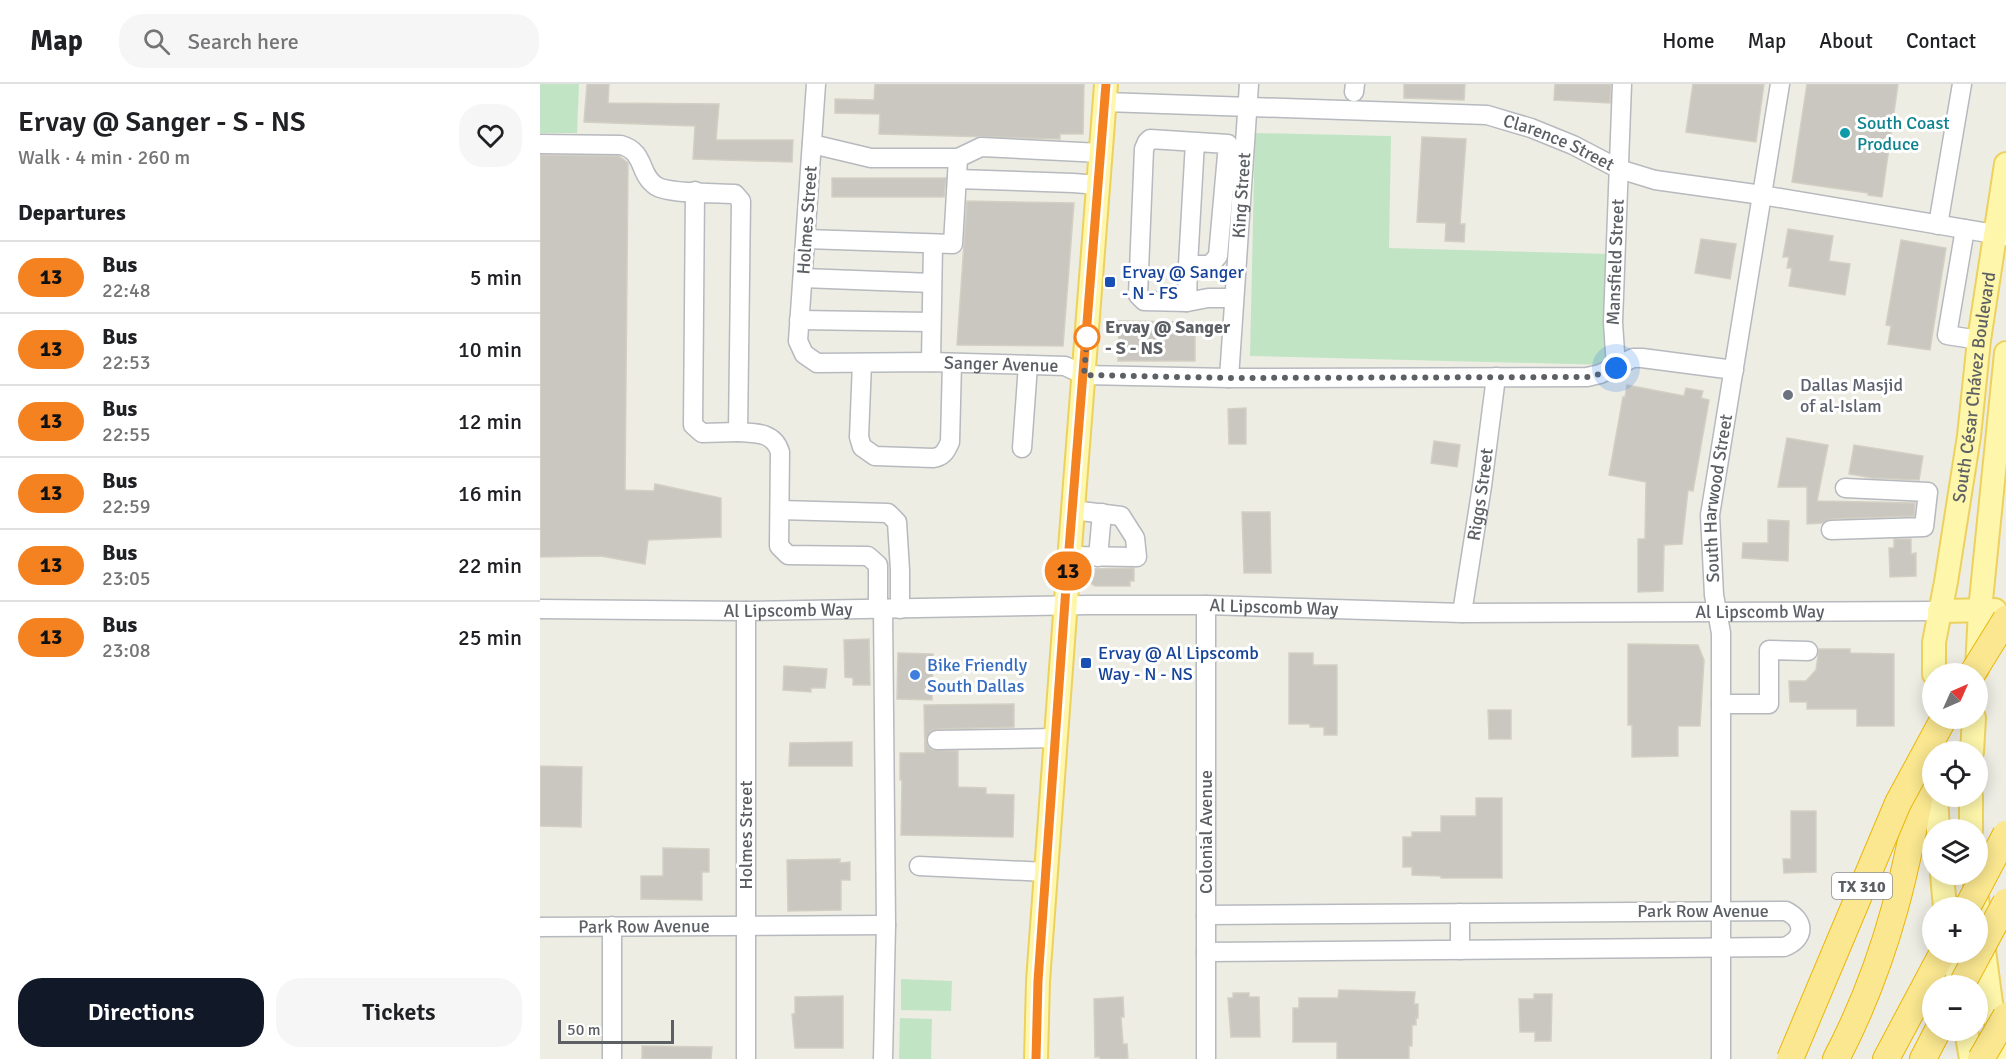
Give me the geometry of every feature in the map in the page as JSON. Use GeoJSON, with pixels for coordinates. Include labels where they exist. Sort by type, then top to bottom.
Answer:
{"type":"FeatureCollection","features":[{"type":"Feature","properties":{"kind":"highway"},"geometry":{"type":"LineString","coordinates":[[1979,663],[2006,619]]}},
{"type":"Feature","properties":{"kind":"highway"},"geometry":{"type":"LineString","coordinates":[[1836,1059],[1862,1007],[1890,928],[1905,875],[1932,729]]}},
{"type":"Feature","properties":{"kind":"highway","name":"TX 310"},"geometry":{"type":"LineString","coordinates":[[1790,1059],[1898,803],[1938,729]]}},
{"type":"Feature","properties":{"kind":"highway"},"geometry":{"type":"LineString","coordinates":[[1973,897],[2006,834]]}},
{"type":"Feature","properties":{"kind":"highway"},"geometry":{"type":"LineString","coordinates":[[1966,975],[2006,902]]}},
{"type":"Feature","properties":{"kind":"highway"},"geometry":{"type":"LineString","coordinates":[[1886,1059],[1937,963]]}},
{"type":"Feature","properties":{"kind":"highway"},"geometry":{"type":"LineString","coordinates":[[1981,1059],[2006,1016]]}},
{"type":"Feature","properties":{"kind":"highway"},"geometry":{"type":"LineString","coordinates":[[1923,1059],[1932,1041]]}},
{"type":"Feature","properties":{"kind":"main road"},"geometry":{"type":"LineString","coordinates":[[1036,1059],[1038,981],[1105,93]]}},
{"type":"Feature","properties":{"kind":"main road","name":"South César Chávez Boulevard"},"geometry":{"type":"LineString","coordinates":[[1934,663],[1934,642],[1969,436],[1986,285],[2000,235],[2006,164]]}},
{"type":"Feature","properties":{"kind":"main road","name":"South César Chávez Boulevard"},"geometry":{"type":"LineString","coordinates":[[1978,663],[1980,610],[2006,353]]}},
{"type":"Feature","properties":{"kind":"main road","name":"Al Lipscomb Way"},"geometry":{"type":"LineString","coordinates":[[1939,611],[2006,610]]}},
{"type":"Feature","properties":{"kind":"main road"},"geometry":{"type":"LineString","coordinates":[[1975,885],[1991,1003],[2005,1059]]}},
{"type":"Feature","properties":{"kind":"main road"},"geometry":{"type":"LineString","coordinates":[[1968,1041],[1971,1059]]}},
{"type":"Feature","properties":{"kind":"street","name":"Holmes Street"},"geometry":{"type":"LineString","coordinates":[[804,354],[798,340],[816,84]]}},
{"type":"Feature","properties":{"kind":"street","name":"King Street"},"geometry":{"type":"LineString","coordinates":[[1229,378],[1249,84]]}},
{"type":"Feature","properties":{"kind":"street","name":"Mansfield Street"},"geometry":{"type":"LineString","coordinates":[[1616,368],[1613,322],[1622,84]]}},
{"type":"Feature","properties":{"kind":"street","name":"South Harwood Street"},"geometry":{"type":"LineString","coordinates":[[1721,1059],[1721,633],[1711,560],[1710,515],[1780,84]]}},
{"type":"Feature","properties":{"kind":"street"},"geometry":{"type":"LineString","coordinates":[[1938,225],[1962,84]]}},
{"type":"Feature","properties":{"kind":"street","name":"Clarence Street"},"geometry":{"type":"LineString","coordinates":[[1105,93],[1248,108],[1487,115],[1531,128],[1619,169],[1655,180],[1762,195],[2000,235]]}},
{"type":"Feature","properties":{"kind":"street"},"geometry":{"type":"LineString","coordinates":[[1188,265],[1210,265],[1218,256],[1228,144],[1150,140],[1144,149],[1137,295],[1144,301],[1187,302],[1208,298],[1234,298]]}},
{"type":"Feature","properties":{"kind":"street"},"geometry":{"type":"LineString","coordinates":[[1187,302],[1195,142]]}},
{"type":"Feature","properties":{"kind":"street"},"geometry":{"type":"LineString","coordinates":[[540,144],[621,145],[631,148],[638,155],[650,180],[662,189],[739,196],[741,201],[738,432]]}},
{"type":"Feature","properties":{"kind":"street"},"geometry":{"type":"LineString","coordinates":[[812,144],[871,158],[958,158],[981,147],[1101,153]]}},
{"type":"Feature","properties":{"kind":"street"},"geometry":{"type":"LineString","coordinates":[[806,239],[953,244],[958,158]]}},
{"type":"Feature","properties":{"kind":"street"},"geometry":{"type":"LineString","coordinates":[[957,179],[1098,185]]}},
{"type":"Feature","properties":{"kind":"street"},"geometry":{"type":"LineString","coordinates":[[695,192],[693,425],[702,433],[762,433],[774,440],[780,452],[779,546],[789,555],[868,556],[878,565],[887,609],[886,925],[883,1059]]}},
{"type":"Feature","properties":{"kind":"street"},"geometry":{"type":"LineString","coordinates":[[1965,229],[1947,335],[1979,340]]}},
{"type":"Feature","properties":{"kind":"street"},"geometry":{"type":"LineString","coordinates":[[931,362],[933,244]]}},
{"type":"Feature","properties":{"kind":"street"},"geometry":{"type":"LineString","coordinates":[[803,278],[932,284]]}},
{"type":"Feature","properties":{"kind":"street"},"geometry":{"type":"LineString","coordinates":[[1957,280],[1986,285]]}},
{"type":"Feature","properties":{"kind":"street"},"geometry":{"type":"LineString","coordinates":[[799,320],[931,322]]}},
{"type":"Feature","properties":{"kind":"street","name":"Sanger Avenue"},"geometry":{"type":"LineString","coordinates":[[804,354],[817,363],[931,362],[1065,366],[1084,375],[1229,378],[1587,377],[1616,368],[1633,358],[1734,370]]}},
{"type":"Feature","properties":{"kind":"street"},"geometry":{"type":"LineString","coordinates":[[862,363],[859,437],[862,447],[875,456],[933,458],[945,452],[950,442],[952,363]]}},
{"type":"Feature","properties":{"kind":"street"},"geometry":{"type":"LineString","coordinates":[[1022,448],[1028,365]]}},
{"type":"Feature","properties":{"kind":"street","name":"Riggs Street"},"geometry":{"type":"LineString","coordinates":[[1462,613],[1496,377]]}},
{"type":"Feature","properties":{"kind":"street"},"geometry":{"type":"LineString","coordinates":[[1831,530],[1924,527],[1928,492],[1845,488]]}},
{"type":"Feature","properties":{"kind":"street"},"geometry":{"type":"LineString","coordinates":[[780,510],[888,513],[897,522],[900,570],[887,609]]}},
{"type":"Feature","properties":{"kind":"street"},"geometry":{"type":"LineString","coordinates":[[1069,556],[1137,557],[1136,538],[1121,516],[1073,510]]}},
{"type":"Feature","properties":{"kind":"street"},"geometry":{"type":"LineString","coordinates":[[1926,510],[1957,515]]}},
{"type":"Feature","properties":{"kind":"street"},"geometry":{"type":"LineString","coordinates":[[1098,556],[1102,513]]}},
{"type":"Feature","properties":{"kind":"street","name":"Al Lipscomb Way"},"geometry":{"type":"LineString","coordinates":[[540,609],[746,611],[1206,605],[1462,613],[1939,611]]}},
{"type":"Feature","properties":{"kind":"street","name":"Colonial Avenue"},"geometry":{"type":"LineString","coordinates":[[1206,605],[1206,1059]]}},
{"type":"Feature","properties":{"kind":"street","name":"Holmes Street"},"geometry":{"type":"LineString","coordinates":[[746,611],[746,1059]]}},
{"type":"Feature","properties":{"kind":"street"},"geometry":{"type":"LineString","coordinates":[[1721,704],[1769,704],[1769,650],[1808,651]]}},
{"type":"Feature","properties":{"kind":"street"},"geometry":{"type":"LineString","coordinates":[[937,740],[1056,738]]}},
{"type":"Feature","properties":{"kind":"street"},"geometry":{"type":"LineString","coordinates":[[919,866],[1047,872]]}},
{"type":"Feature","properties":{"kind":"street","name":"Park Row Avenue"},"geometry":{"type":"LineString","coordinates":[[1206,915],[1786,911],[1794,915],[1801,925],[1799,937],[1792,944],[1784,947],[1206,952]]}},
{"type":"Feature","properties":{"kind":"street"},"geometry":{"type":"LineString","coordinates":[[1460,913],[1460,950]]}},
{"type":"Feature","properties":{"kind":"street","name":"Park Row Avenue"},"geometry":{"type":"LineString","coordinates":[[540,927],[886,925]]}},
{"type":"Feature","properties":{"kind":"street"},"geometry":{"type":"LineString","coordinates":[[612,926],[612,1059]]}},
{"type":"Feature","properties":{"kind":"green space"},"geometry":{"type":"Polygon","coordinates":[[[540,84],[579,84],[577,133],[540,133],[540,84]]]}},
{"type":"Feature","properties":{"kind":"green space"},"geometry":{"type":"Polygon","coordinates":[[[1255,133],[1391,136],[1389,248],[1612,254],[1609,365],[1250,356],[1255,133]]]}},
{"type":"Feature","properties":{"kind":"green space"},"geometry":{"type":"Polygon","coordinates":[[[901,979],[952,981],[951,1011],[901,1010],[901,979]]]}},
{"type":"Feature","properties":{"kind":"green space"},"geometry":{"type":"Polygon","coordinates":[[[900,1018],[932,1019],[931,1059],[899,1059],[900,1018]]]}},
{"type":"Feature","properties":{"kind":"building"},"geometry":{"type":"Polygon","coordinates":[[[587,84],[609,84],[608,103],[719,104],[716,140],[793,140],[792,162],[693,159],[695,126],[584,122],[587,84]]]}},
{"type":"Feature","properties":{"kind":"building"},"geometry":{"type":"Polygon","coordinates":[[[875,84],[1084,84],[1083,134],[1060,134],[1060,139],[879,134],[880,114],[835,113],[835,99],[874,100],[875,84]]]}},
{"type":"Feature","properties":{"kind":"building"},"geometry":{"type":"Polygon","coordinates":[[[1404,84],[1465,84],[1464,100],[1404,98],[1404,84]]]}},
{"type":"Feature","properties":{"kind":"building"},"geometry":{"type":"Polygon","coordinates":[[[1555,84],[1611,84],[1610,103],[1554,100],[1555,84]]]}},
{"type":"Feature","properties":{"kind":"building"},"geometry":{"type":"Polygon","coordinates":[[[1693,84],[1764,84],[1756,142],[1686,132],[1693,84]]]}},
{"type":"Feature","properties":{"kind":"building","name":"South Coast Produce"},"geometry":{"type":"Polygon","coordinates":[[[1807,84],[1898,84],[1882,197],[1792,182],[1807,84]]]}},
{"type":"Feature","properties":{"kind":"building"},"geometry":{"type":"Polygon","coordinates":[[[1422,137],[1466,139],[1460,224],[1465,224],[1464,242],[1445,241],[1446,223],[1417,222],[1422,137]]]}},
{"type":"Feature","properties":{"kind":"building"},"geometry":{"type":"Polygon","coordinates":[[[540,155],[619,156],[628,163],[625,490],[654,491],[655,484],[721,498],[721,537],[648,540],[645,564],[601,556],[540,557],[540,155]]]}},
{"type":"Feature","properties":{"kind":"building"},"geometry":{"type":"Polygon","coordinates":[[[832,178],[946,178],[944,197],[832,197],[832,178]]]}},
{"type":"Feature","properties":{"kind":"building"},"geometry":{"type":"Polygon","coordinates":[[[967,201],[1074,203],[1063,346],[957,345],[967,201]]]}},
{"type":"Feature","properties":{"kind":"building"},"geometry":{"type":"Polygon","coordinates":[[[1788,229],[1833,236],[1829,261],[1850,264],[1845,295],[1789,286],[1792,268],[1787,268],[1789,257],[1783,257],[1788,229]]]}},
{"type":"Feature","properties":{"kind":"building"},"geometry":{"type":"Polygon","coordinates":[[[1701,239],[1736,244],[1730,279],[1695,273],[1701,239]]]}},
{"type":"Feature","properties":{"kind":"building"},"geometry":{"type":"Polygon","coordinates":[[[1901,240],[1946,248],[1930,350],[1888,344],[1891,326],[1886,325],[1901,240]]]}},
{"type":"Feature","properties":{"kind":"building"},"geometry":{"type":"Polygon","coordinates":[[[1119,321],[1195,322],[1195,361],[1118,361],[1119,321]]]}},
{"type":"Feature","properties":{"kind":"building"},"geometry":{"type":"Polygon","coordinates":[[[1627,385],[1684,396],[1686,388],[1703,391],[1701,398],[1709,400],[1693,491],[1688,490],[1682,544],[1664,545],[1663,591],[1638,592],[1638,539],[1645,539],[1646,482],[1609,475],[1627,385]]]}},
{"type":"Feature","properties":{"kind":"building"},"geometry":{"type":"Polygon","coordinates":[[[1246,408],[1246,444],[1229,444],[1228,409],[1246,408]]]}},
{"type":"Feature","properties":{"kind":"building"},"geometry":{"type":"Polygon","coordinates":[[[1787,438],[1828,445],[1817,501],[1915,503],[1914,516],[1831,519],[1823,523],[1807,524],[1807,487],[1778,487],[1787,438]]]}},
{"type":"Feature","properties":{"kind":"building"},"geometry":{"type":"Polygon","coordinates":[[[1434,441],[1460,445],[1457,467],[1431,463],[1434,441]]]}},
{"type":"Feature","properties":{"kind":"building"},"geometry":{"type":"Polygon","coordinates":[[[1854,445],[1923,456],[1919,480],[1872,478],[1849,474],[1854,445]]]}},
{"type":"Feature","properties":{"kind":"building"},"geometry":{"type":"Polygon","coordinates":[[[1242,512],[1270,512],[1271,573],[1244,573],[1242,512]]]}},
{"type":"Feature","properties":{"kind":"building"},"geometry":{"type":"Polygon","coordinates":[[[1768,520],[1789,521],[1788,561],[1742,558],[1743,543],[1768,543],[1768,520]]]}},
{"type":"Feature","properties":{"kind":"building"},"geometry":{"type":"Polygon","coordinates":[[[1894,539],[1911,539],[1911,554],[1916,553],[1916,576],[1890,577],[1889,548],[1894,548],[1894,539]]]}},
{"type":"Feature","properties":{"kind":"building"},"geometry":{"type":"Polygon","coordinates":[[[1134,568],[1134,581],[1130,581],[1130,586],[1095,586],[1089,582],[1090,569],[1134,568]]]}},
{"type":"Feature","properties":{"kind":"building"},"geometry":{"type":"Polygon","coordinates":[[[869,639],[870,685],[853,685],[853,678],[845,677],[844,640],[869,639]]]}},
{"type":"Feature","properties":{"kind":"building"},"geometry":{"type":"Polygon","coordinates":[[[1628,644],[1698,645],[1704,660],[1700,726],[1678,726],[1678,756],[1632,757],[1632,725],[1628,725],[1628,644]]]}},
{"type":"Feature","properties":{"kind":"building"},"geometry":{"type":"Polygon","coordinates":[[[1819,649],[1850,649],[1850,653],[1894,654],[1894,726],[1857,726],[1857,709],[1807,709],[1807,702],[1790,702],[1789,681],[1806,681],[1816,670],[1819,649]]]}},
{"type":"Feature","properties":{"kind":"building"},"geometry":{"type":"Polygon","coordinates":[[[898,653],[933,654],[932,700],[897,699],[898,653]]]}},
{"type":"Feature","properties":{"kind":"building"},"geometry":{"type":"Polygon","coordinates":[[[1289,653],[1313,653],[1313,665],[1337,665],[1337,735],[1324,735],[1324,727],[1289,724],[1289,653]]]}},
{"type":"Feature","properties":{"kind":"building"},"geometry":{"type":"Polygon","coordinates":[[[784,666],[827,669],[825,688],[811,688],[811,692],[783,690],[784,666]]]}},
{"type":"Feature","properties":{"kind":"building"},"geometry":{"type":"Polygon","coordinates":[[[1014,704],[1014,727],[937,729],[931,731],[926,740],[932,750],[958,751],[958,787],[986,788],[986,794],[1014,795],[1013,837],[901,835],[900,753],[925,753],[924,705],[1014,704]]]}},
{"type":"Feature","properties":{"kind":"building"},"geometry":{"type":"Polygon","coordinates":[[[1488,710],[1511,710],[1511,739],[1489,739],[1488,710]]]}},
{"type":"Feature","properties":{"kind":"building"},"geometry":{"type":"Polygon","coordinates":[[[852,742],[852,766],[789,766],[790,743],[852,742]]]}},
{"type":"Feature","properties":{"kind":"building"},"geometry":{"type":"Polygon","coordinates":[[[540,766],[582,767],[581,827],[540,826],[540,766]]]}},
{"type":"Feature","properties":{"kind":"building"},"geometry":{"type":"Polygon","coordinates":[[[1476,798],[1502,798],[1502,878],[1441,878],[1441,876],[1412,875],[1412,867],[1403,867],[1403,837],[1412,837],[1412,832],[1441,832],[1441,816],[1476,816],[1476,798]]]}},
{"type":"Feature","properties":{"kind":"building"},"geometry":{"type":"Polygon","coordinates":[[[1791,811],[1816,811],[1816,872],[1784,873],[1783,859],[1791,859],[1791,811]]]}},
{"type":"Feature","properties":{"kind":"building"},"geometry":{"type":"Polygon","coordinates":[[[663,848],[709,849],[709,872],[702,872],[702,900],[641,899],[641,876],[663,876],[663,848]]]}},
{"type":"Feature","properties":{"kind":"building"},"geometry":{"type":"Polygon","coordinates":[[[840,859],[840,863],[850,862],[850,880],[841,880],[841,910],[788,911],[787,860],[840,859]]]}},
{"type":"Feature","properties":{"kind":"building"},"geometry":{"type":"Polygon","coordinates":[[[1339,990],[1415,992],[1414,1004],[1418,1004],[1418,1018],[1416,1018],[1416,1025],[1412,1025],[1412,1046],[1409,1046],[1409,1059],[1337,1059],[1337,1042],[1293,1042],[1293,1008],[1299,1008],[1299,998],[1338,998],[1339,990]]]}},
{"type":"Feature","properties":{"kind":"building"},"geometry":{"type":"Polygon","coordinates":[[[1233,993],[1249,993],[1249,997],[1259,997],[1260,1037],[1231,1037],[1228,998],[1233,998],[1233,993]]]}},
{"type":"Feature","properties":{"kind":"building"},"geometry":{"type":"Polygon","coordinates":[[[1534,994],[1552,994],[1551,1041],[1535,1041],[1535,1032],[1520,1032],[1519,999],[1534,999],[1534,994]]]}},
{"type":"Feature","properties":{"kind":"building"},"geometry":{"type":"Polygon","coordinates":[[[843,996],[843,1048],[795,1048],[792,1014],[795,1014],[795,997],[843,996]]]}},
{"type":"Feature","properties":{"kind":"building"},"geometry":{"type":"Polygon","coordinates":[[[1123,997],[1124,1017],[1121,1017],[1123,1044],[1127,1044],[1128,1059],[1095,1057],[1094,999],[1123,997]]]}},
{"type":"Feature","properties":{"kind":"building"},"geometry":{"type":"Polygon","coordinates":[[[642,1046],[712,1047],[711,1059],[642,1059],[642,1046]]]}},
{"type":"Feature","properties":{"kind":"bus line","name":"13"},"geometry":{"type":"LineString","coordinates":[[1036,1059],[1038,981],[1066,587],[1106,84]]}},
{"type":"Feature","properties":{"kind":"place","name":"South Coast Produce"},"geometry":{"type":"Point","coordinates":[1845,133]}},
{"type":"Feature","properties":{"kind":"place","name":"Ervay @ Sanger - N - FS"},"geometry":{"type":"Point","coordinates":[1110,282]}},
{"type":"Feature","properties":{"kind":"place","name":"Ervay @ Sanger - S - NS"},"geometry":{"type":"Point","coordinates":[1087,337]}},
{"type":"Feature","properties":{"kind":"place","name":"Dallas Masjid of al-Islam"},"geometry":{"type":"Point","coordinates":[1788,395]}},
{"type":"Feature","properties":{"kind":"place","name":"Ervay @ Al Lipscomb Way - N - NS"},"geometry":{"type":"Point","coordinates":[1086,663]}},
{"type":"Feature","properties":{"kind":"place","name":"Bike Friendly South Dallas"},"geometry":{"type":"Point","coordinates":[915,675]}},
{"type":"Feature","properties":{"kind":"route"},"geometry":{"type":"LineString","coordinates":[[1087,337],[1088,327],[1084,375],[1229,378],[1587,377],[1616,368]]}}]}
